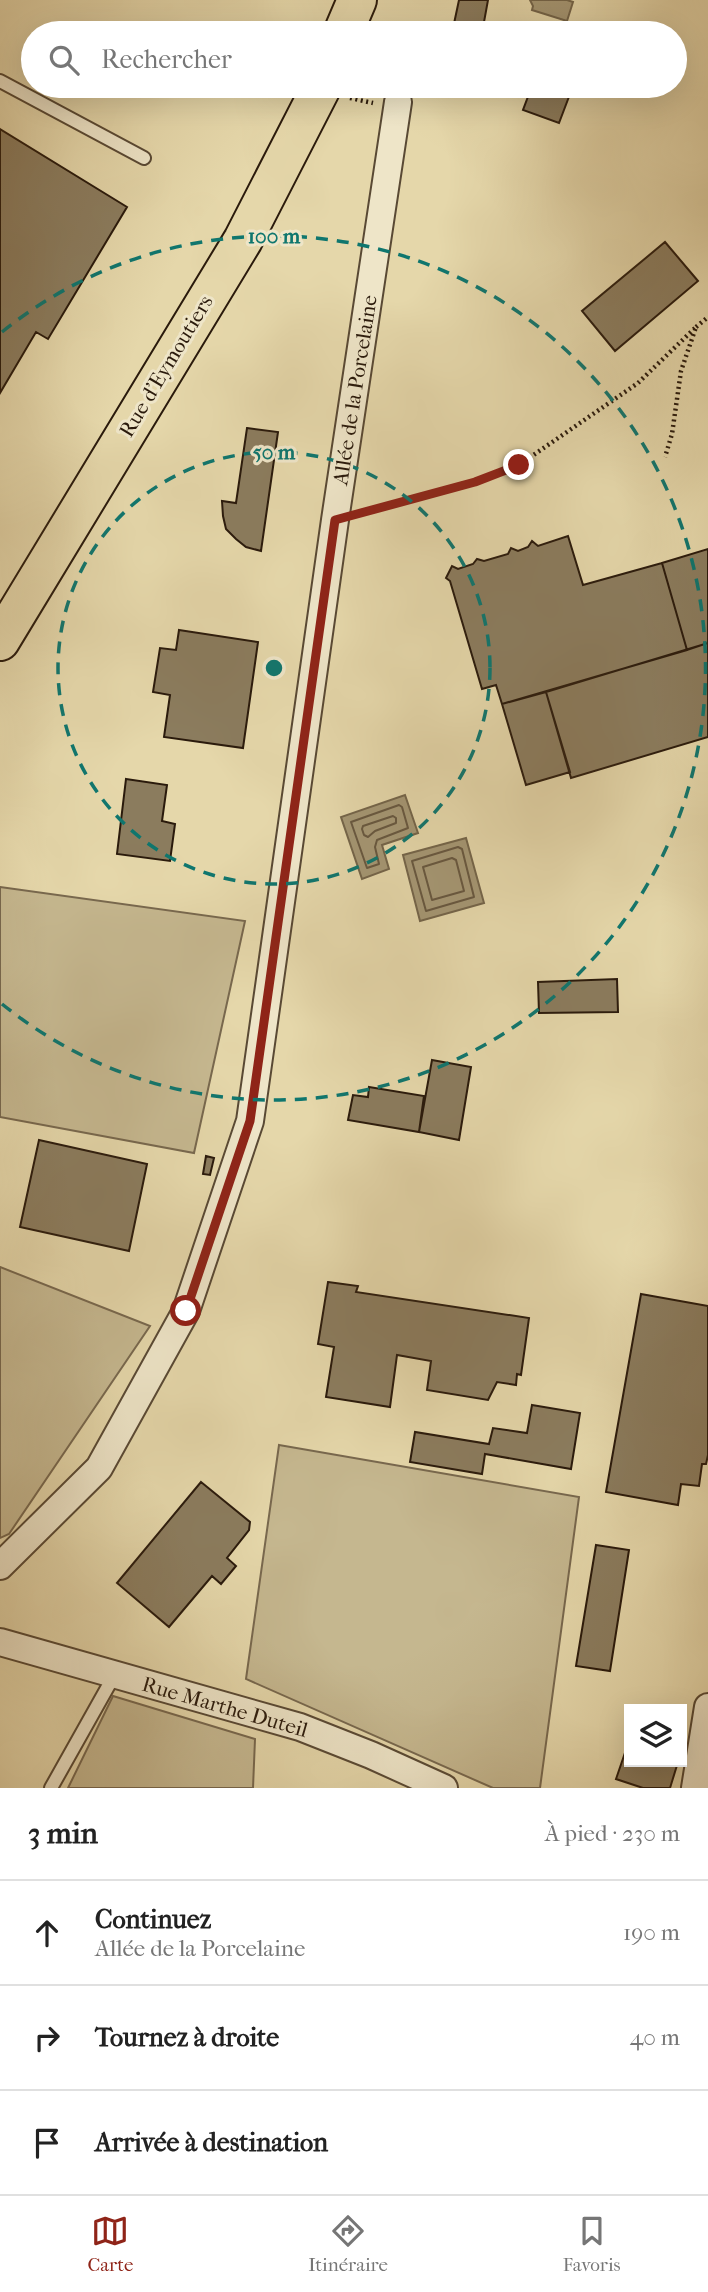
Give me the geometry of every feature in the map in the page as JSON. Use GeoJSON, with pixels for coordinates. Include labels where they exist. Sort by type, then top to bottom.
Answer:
{"type":"FeatureCollection","features":[{"type":"Feature","properties":{"kind":"main road"},"geometry":{"type":"LineString","coordinates":[[348,21],[357,0]]}},
{"type":"Feature","properties":{"kind":"main road","name":"Rue d'Eymoutiers"},"geometry":{"type":"LineString","coordinates":[[0,641],[243,240],[316,98]]}},
{"type":"Feature","properties":{"kind":"street","name":"Allée de la Porcelaine"},"geometry":{"type":"LineString","coordinates":[[0,1566],[99,1468],[186,1311],[250,1121],[335,520],[398,105]]}},
{"type":"Feature","properties":{"kind":"street","name":"Rue Marthe Duteil"},"geometry":{"type":"LineString","coordinates":[[0,1642],[300,1727],[444,1788]]}},
{"type":"Feature","properties":{"kind":"street"},"geometry":{"type":"LineString","coordinates":[[695,1788],[708,1707]]}},
{"type":"Feature","properties":{"kind":"lane"},"geometry":{"type":"LineString","coordinates":[[0,81],[21,92]]}},
{"type":"Feature","properties":{"kind":"lane"},"geometry":{"type":"LineString","coordinates":[[32,98],[144,158]]}},
{"type":"Feature","properties":{"kind":"lane"},"geometry":{"type":"LineString","coordinates":[[51,1788],[115,1674]]}},
{"type":"Feature","properties":{"kind":"path"},"geometry":{"type":"LineString","coordinates":[[366,98],[398,105]]}},
{"type":"Feature","properties":{"kind":"path"},"geometry":{"type":"LineString","coordinates":[[335,520],[475,482],[519,465],[638,383],[708,317]]}},
{"type":"Feature","properties":{"kind":"path"},"geometry":{"type":"LineString","coordinates":[[665,457],[672,434],[681,371],[696,327]]}},
{"type":"Feature","properties":{"kind":"shaded area"},"geometry":{"type":"Polygon","coordinates":[[[0,887],[245,921],[194,1153],[0,1117],[0,887]]]}},
{"type":"Feature","properties":{"kind":"shaded area"},"geometry":{"type":"Polygon","coordinates":[[[0,1267],[150,1326],[9,1534],[0,1538],[0,1267]]]}},
{"type":"Feature","properties":{"kind":"shaded area"},"geometry":{"type":"Polygon","coordinates":[[[279,1445],[579,1497],[540,1788],[493,1788],[246,1679],[279,1445]]]}},
{"type":"Feature","properties":{"kind":"shaded area"},"geometry":{"type":"Polygon","coordinates":[[[113,1696],[255,1739],[253,1788],[68,1788],[113,1696]]]}},
{"type":"Feature","properties":{"kind":"water"},"geometry":{"type":"Polygon","coordinates":[[[530,0],[573,2],[567,21],[532,10],[530,0]]]}},
{"type":"Feature","properties":{"kind":"water"},"geometry":{"type":"Polygon","coordinates":[[[405,795],[418,833],[382,845],[389,869],[362,879],[341,817],[405,795]]]}},
{"type":"Feature","properties":{"kind":"water"},"geometry":{"type":"Polygon","coordinates":[[[466,838],[484,903],[420,921],[403,855],[466,838]]]}},
{"type":"Feature","properties":{"kind":"building"},"geometry":{"type":"Polygon","coordinates":[[[459,0],[488,0],[484,21],[455,21],[459,0]]]}},
{"type":"Feature","properties":{"kind":"building"},"geometry":{"type":"Polygon","coordinates":[[[528,98],[568,98],[559,123],[523,110],[528,98]]]}},
{"type":"Feature","properties":{"kind":"building"},"geometry":{"type":"Polygon","coordinates":[[[0,129],[127,207],[48,339],[36,332],[0,393],[0,129]]]}},
{"type":"Feature","properties":{"kind":"building"},"geometry":{"type":"Polygon","coordinates":[[[665,242],[698,281],[615,351],[582,311],[665,242]]]}},
{"type":"Feature","properties":{"kind":"building"},"geometry":{"type":"Polygon","coordinates":[[[247,428],[278,432],[261,551],[246,547],[236,539],[226,529],[223,516],[222,501],[236,503],[247,428]]]}},
{"type":"Feature","properties":{"kind":"building"},"geometry":{"type":"Polygon","coordinates":[[[568,536],[583,585],[662,563],[687,650],[502,704],[496,685],[482,689],[450,581],[446,578],[452,566],[458,569],[473,564],[477,559],[484,561],[508,554],[511,548],[518,551],[528,547],[532,541],[538,546],[568,536]]]}},
{"type":"Feature","properties":{"kind":"building"},"geometry":{"type":"Polygon","coordinates":[[[708,549],[708,643],[687,650],[662,563],[708,549]]]}},
{"type":"Feature","properties":{"kind":"building"},"geometry":{"type":"Polygon","coordinates":[[[179,630],[258,642],[243,748],[164,737],[170,695],[153,692],[160,648],[176,650],[179,630]]]}},
{"type":"Feature","properties":{"kind":"building"},"geometry":{"type":"Polygon","coordinates":[[[708,643],[708,737],[571,778],[546,692],[708,643]]]}},
{"type":"Feature","properties":{"kind":"building"},"geometry":{"type":"Polygon","coordinates":[[[546,692],[570,772],[526,785],[502,704],[546,692]]]}},
{"type":"Feature","properties":{"kind":"building"},"geometry":{"type":"Polygon","coordinates":[[[126,779],[167,785],[162,821],[175,824],[170,861],[117,854],[126,779]]]}},
{"type":"Feature","properties":{"kind":"building"},"geometry":{"type":"Polygon","coordinates":[[[617,979],[618,1012],[539,1013],[538,982],[617,979]]]}},
{"type":"Feature","properties":{"kind":"building"},"geometry":{"type":"Polygon","coordinates":[[[432,1060],[471,1067],[459,1140],[419,1132],[432,1060]]]}},
{"type":"Feature","properties":{"kind":"building"},"geometry":{"type":"Polygon","coordinates":[[[369,1087],[424,1096],[419,1132],[348,1120],[353,1095],[368,1097],[369,1087]]]}},
{"type":"Feature","properties":{"kind":"building"},"geometry":{"type":"Polygon","coordinates":[[[39,1140],[147,1164],[129,1251],[20,1227],[39,1140]]]}},
{"type":"Feature","properties":{"kind":"building"},"geometry":{"type":"Polygon","coordinates":[[[206,1156],[214,1158],[210,1175],[203,1174],[206,1156]]]}},
{"type":"Feature","properties":{"kind":"building"},"geometry":{"type":"Polygon","coordinates":[[[328,1282],[358,1286],[356,1292],[529,1318],[521,1375],[517,1374],[516,1385],[497,1382],[488,1400],[427,1390],[431,1361],[397,1355],[390,1407],[326,1397],[334,1347],[318,1344],[328,1282]]]}},
{"type":"Feature","properties":{"kind":"building"},"geometry":{"type":"Polygon","coordinates":[[[641,1294],[708,1306],[708,1455],[706,1464],[702,1464],[699,1486],[681,1484],[678,1505],[606,1492],[641,1294]]]}},
{"type":"Feature","properties":{"kind":"building"},"geometry":{"type":"Polygon","coordinates":[[[532,1405],[580,1413],[571,1469],[485,1454],[482,1474],[410,1462],[415,1432],[489,1444],[493,1428],[527,1433],[532,1405]]]}},
{"type":"Feature","properties":{"kind":"building"},"geometry":{"type":"Polygon","coordinates":[[[201,1482],[250,1522],[249,1530],[227,1558],[236,1566],[221,1584],[212,1576],[169,1627],[117,1583],[201,1482]]]}},
{"type":"Feature","properties":{"kind":"building"},"geometry":{"type":"Polygon","coordinates":[[[596,1545],[629,1550],[610,1671],[576,1666],[596,1545]]]}},
{"type":"Feature","properties":{"kind":"building"},"geometry":{"type":"Polygon","coordinates":[[[624,1756],[624,1767],[676,1767],[670,1788],[643,1788],[616,1779],[624,1756]]]}},
{"type":"Feature","properties":{"kind":"route"},"geometry":{"type":"LineString","coordinates":[[186,1311],[250,1121],[335,520],[475,482],[519,465]]}}]}
